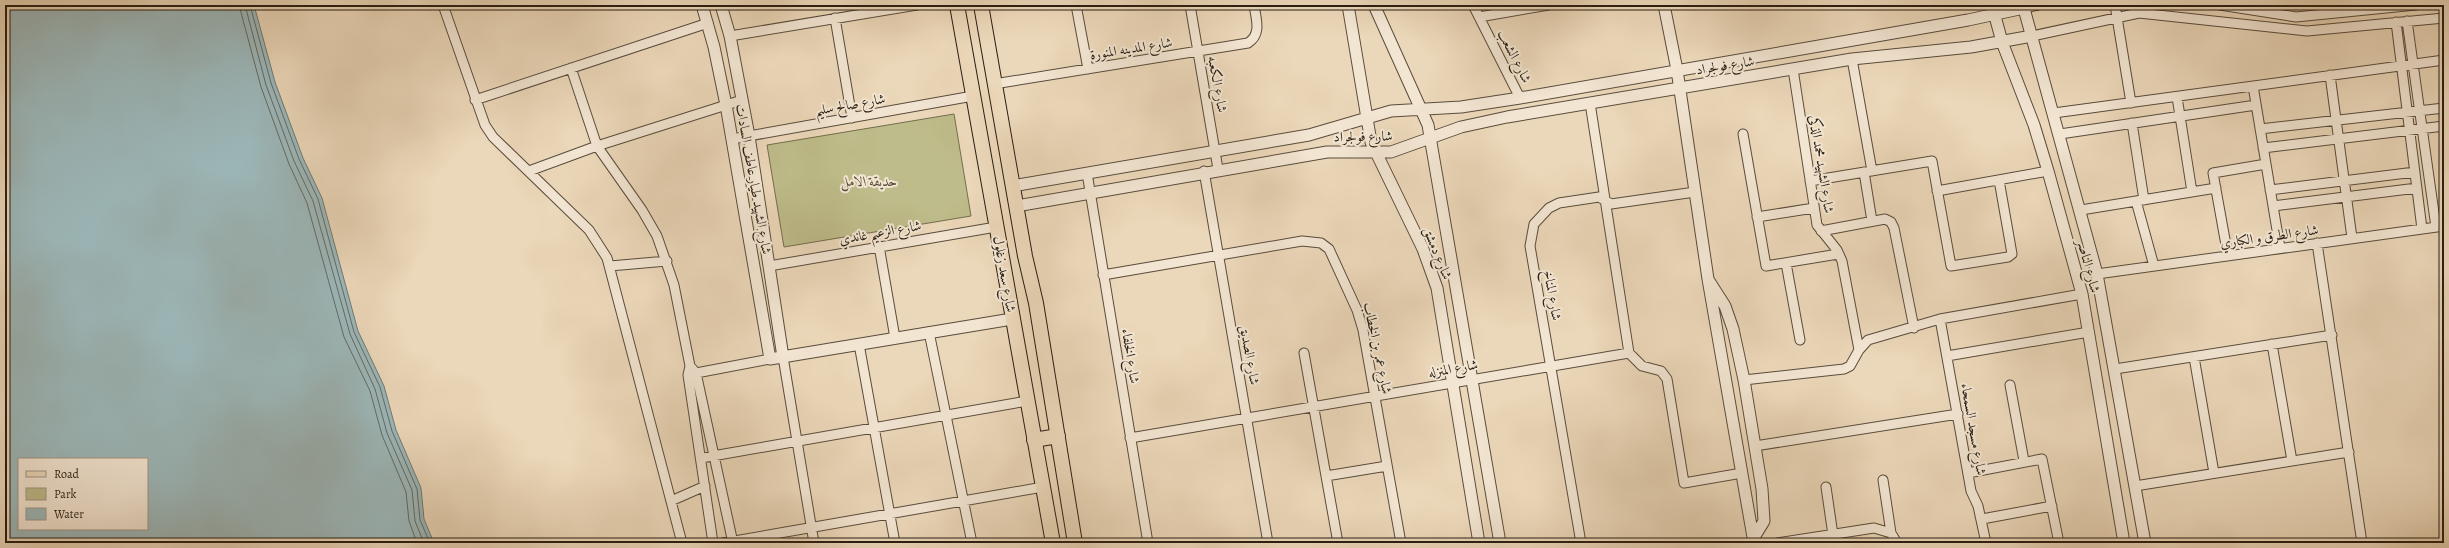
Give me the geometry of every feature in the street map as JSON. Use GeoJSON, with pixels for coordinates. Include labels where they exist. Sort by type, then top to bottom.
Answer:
{"type":"FeatureCollection","features":[{"type":"Feature","properties":{"kind":"main road","name":"شارع سعد زغلول"},"geometry":{"type":"LineString","coordinates":[[957,5],[1053,543]]}},
{"type":"Feature","properties":{"kind":"main road","name":"شارع سعد زغلول"},"geometry":{"type":"LineString","coordinates":[[981,5],[1012,186],[1036,303],[1075,543]]}},
{"type":"Feature","properties":{"kind":"main road"},"geometry":{"type":"LineString","coordinates":[[1034,440],[1058,436]]}},
{"type":"Feature","properties":{"kind":"street"},"geometry":{"type":"LineString","coordinates":[[443,5],[485,125],[493,137],[589,230],[600,244],[610,266],[682,543]]}},
{"type":"Feature","properties":{"kind":"street","name":"شارع الشهيد طيار عاطف السادات"},"geometry":{"type":"LineString","coordinates":[[702,5],[708,23],[726,105],[770,359]]}},
{"type":"Feature","properties":{"kind":"street","name":"شارع الشهيد طيار عاطف السادات"},"geometry":{"type":"LineString","coordinates":[[721,5],[730,36],[749,136],[784,357]]}},
{"type":"Feature","properties":{"kind":"street"},"geometry":{"type":"LineString","coordinates":[[730,36],[917,5]]}},
{"type":"Feature","properties":{"kind":"street"},"geometry":{"type":"LineString","coordinates":[[1076,5],[1088,69]]}},
{"type":"Feature","properties":{"kind":"street","name":"شارع الكعبه"},"geometry":{"type":"LineString","coordinates":[[1190,5],[1216,150],[1218,169]]}},
{"type":"Feature","properties":{"kind":"street","name":"شارع المدينه المنورة"},"geometry":{"type":"LineString","coordinates":[[994,84],[1248,43],[1256,36],[1257,23],[1254,5]]}},
{"type":"Feature","properties":{"kind":"street","name":"شارع دمشق"},"geometry":{"type":"LineString","coordinates":[[1348,5],[1366,118],[1375,153],[1423,249],[1433,275],[1480,543]]}},
{"type":"Feature","properties":{"kind":"street","name":"شارع دمشق"},"geometry":{"type":"LineString","coordinates":[[1374,5],[1422,109],[1431,139],[1500,543]]}},
{"type":"Feature","properties":{"kind":"street","name":"شارع الشعب"},"geometry":{"type":"LineString","coordinates":[[1473,5],[1520,98]]}},
{"type":"Feature","properties":{"kind":"street"},"geometry":{"type":"LineString","coordinates":[[1479,17],[1549,5]]}},
{"type":"Feature","properties":{"kind":"street"},"geometry":{"type":"LineString","coordinates":[[1664,5],[1677,70],[1708,279],[1754,541]]}},
{"type":"Feature","properties":{"kind":"street","name":"شارع فولجراد"},"geometry":{"type":"LineString","coordinates":[[1012,186],[1321,132],[1391,111],[1461,106],[1520,98],[1968,20],[1993,9],[2038,5]]}},
{"type":"Feature","properties":{"kind":"street"},"geometry":{"type":"LineString","coordinates":[[2115,5],[2131,103]]}},
{"type":"Feature","properties":{"kind":"street"},"geometry":{"type":"LineString","coordinates":[[2220,5],[2264,9],[2311,17],[2416,5]]}},
{"type":"Feature","properties":{"kind":"street","name":"شارع الناصر"},"geometry":{"type":"LineString","coordinates":[[2024,6],[2081,210],[2097,274],[2145,543]]}},
{"type":"Feature","properties":{"kind":"street","name":"شارع الناصر"},"geometry":{"type":"LineString","coordinates":[[1993,9],[2002,42],[2034,125],[2082,294],[2124,543]]}},
{"type":"Feature","properties":{"kind":"street"},"geometry":{"type":"LineString","coordinates":[[2262,28],[2264,9]]}},
{"type":"Feature","properties":{"kind":"street","name":"شارع فولجراد"},"geometry":{"type":"LineString","coordinates":[[1016,206],[1218,169],[1327,152],[1375,153],[1397,151],[1476,124],[1590,103],[1852,59],[2002,42],[2130,13],[2150,13],[2262,28],[2307,31],[2444,18]]}},
{"type":"Feature","properties":{"kind":"street"},"geometry":{"type":"LineString","coordinates":[[835,18],[852,118]]}},
{"type":"Feature","properties":{"kind":"street"},"geometry":{"type":"LineString","coordinates":[[2407,21],[2422,128],[2440,226]]}},
{"type":"Feature","properties":{"kind":"street"},"geometry":{"type":"LineString","coordinates":[[2396,22],[2422,229]]}},
{"type":"Feature","properties":{"kind":"street"},"geometry":{"type":"LineString","coordinates":[[475,100],[708,23]]}},
{"type":"Feature","properties":{"kind":"street"},"geometry":{"type":"LineString","coordinates":[[1852,59],[1868,171],[1872,221]]}},
{"type":"Feature","properties":{"kind":"street"},"geometry":{"type":"LineString","coordinates":[[2054,114],[2444,60]]}},
{"type":"Feature","properties":{"kind":"street"},"geometry":{"type":"LineString","coordinates":[[571,68],[597,146],[642,210],[657,236],[667,261],[691,371],[733,542]]}},
{"type":"Feature","properties":{"kind":"street","name":"شارع الشهيد محمد الذكى"},"geometry":{"type":"LineString","coordinates":[[1793,69],[1817,225],[1838,254],[1846,277],[1859,350]]}},
{"type":"Feature","properties":{"kind":"street"},"geometry":{"type":"LineString","coordinates":[[2330,75],[2352,238]]}},
{"type":"Feature","properties":{"kind":"street"},"geometry":{"type":"LineString","coordinates":[[2253,86],[2280,248]]}},
{"type":"Feature","properties":{"kind":"street","name":"شارع صالح سليم"},"geometry":{"type":"LineString","coordinates":[[732,139],[973,96]]}},
{"type":"Feature","properties":{"kind":"street"},"geometry":{"type":"LineString","coordinates":[[2177,97],[2192,192]]}},
{"type":"Feature","properties":{"kind":"street"},"geometry":{"type":"LineString","coordinates":[[529,171],[597,146],[742,100]]}},
{"type":"Feature","properties":{"kind":"street"},"geometry":{"type":"LineString","coordinates":[[1590,103],[1629,353],[1642,366],[1661,371],[1666,379],[1684,483],[1742,473]]}},
{"type":"Feature","properties":{"kind":"street"},"geometry":{"type":"LineString","coordinates":[[2060,134],[2256,105]]}},
{"type":"Feature","properties":{"kind":"street"},"geometry":{"type":"LineString","coordinates":[[2260,129],[2444,108]]}},
{"type":"Feature","properties":{"kind":"street"},"geometry":{"type":"LineString","coordinates":[[2132,123],[2140,200],[2154,266]]}},
{"type":"Feature","properties":{"kind":"street"},"geometry":{"type":"LineString","coordinates":[[2263,148],[2444,126]]}},
{"type":"Feature","properties":{"kind":"street"},"geometry":{"type":"LineString","coordinates":[[1744,134],[1766,266],[1838,254]]}},
{"type":"Feature","properties":{"kind":"street"},"geometry":{"type":"LineString","coordinates":[[1810,181],[1932,161],[1951,266],[2008,257],[2012,253],[1999,180]]}},
{"type":"Feature","properties":{"kind":"street"},"geometry":{"type":"LineString","coordinates":[[2228,256],[2216,188],[2215,171],[2266,164]]}},
{"type":"Feature","properties":{"kind":"street"},"geometry":{"type":"LineString","coordinates":[[1937,191],[2048,171]]}},
{"type":"Feature","properties":{"kind":"street","name":"شارع الصديق"},"geometry":{"type":"LineString","coordinates":[[1204,172],[1268,543]]}},
{"type":"Feature","properties":{"kind":"street"},"geometry":{"type":"LineString","coordinates":[[2270,190],[2415,172]]}},
{"type":"Feature","properties":{"kind":"street","name":"شارع الخلفاء"},"geometry":{"type":"LineString","coordinates":[[1087,173],[1148,543]]}},
{"type":"Feature","properties":{"kind":"street"},"geometry":{"type":"LineString","coordinates":[[2081,210],[2216,188]]}},
{"type":"Feature","properties":{"kind":"street"},"geometry":{"type":"LineString","coordinates":[[2273,206],[2417,188]]}},
{"type":"Feature","properties":{"kind":"street","name":"شارع المناخ"},"geometry":{"type":"LineString","coordinates":[[1581,543],[1530,246],[1531,235],[1540,215],[1559,203],[1599,197],[1605,199],[1611,204],[1695,192]]}},
{"type":"Feature","properties":{"kind":"street"},"geometry":{"type":"LineString","coordinates":[[1757,217],[1814,208]]}},
{"type":"Feature","properties":{"kind":"street"},"geometry":{"type":"LineString","coordinates":[[1821,231],[1885,218],[1894,228],[1914,328]]}},
{"type":"Feature","properties":{"kind":"street","name":"شارع الزعيم غاندي"},"geometry":{"type":"LineString","coordinates":[[769,266],[996,226]]}},
{"type":"Feature","properties":{"kind":"street","name":"شارع الطرق و الكباري"},"geometry":{"type":"LineString","coordinates":[[2097,274],[2440,226]]}},
{"type":"Feature","properties":{"kind":"street","name":"شارع عمر بن الخطاب"},"geometry":{"type":"LineString","coordinates":[[1103,275],[1312,240],[1329,249],[1357,310],[1375,396],[1401,543]]}},
{"type":"Feature","properties":{"kind":"street"},"geometry":{"type":"LineString","coordinates":[[2318,243],[2362,543]]}},
{"type":"Feature","properties":{"kind":"street"},"geometry":{"type":"LineString","coordinates":[[879,246],[894,338]]}},
{"type":"Feature","properties":{"kind":"street"},"geometry":{"type":"LineString","coordinates":[[610,266],[667,261]]}},
{"type":"Feature","properties":{"kind":"street"},"geometry":{"type":"LineString","coordinates":[[1786,263],[1800,340]]}},
{"type":"Feature","properties":{"kind":"street"},"geometry":{"type":"LineString","coordinates":[[754,268],[769,266]]}},
{"type":"Feature","properties":{"kind":"street"},"geometry":{"type":"LineString","coordinates":[[1708,279],[1720,296],[1733,328],[1744,380],[1762,489],[1764,521],[1754,541]]}},
{"type":"Feature","properties":{"kind":"street"},"geometry":{"type":"LineString","coordinates":[[1744,380],[1844,369],[1850,366],[1859,350],[1868,340],[1914,328],[1940,319],[2082,294]]}},
{"type":"Feature","properties":{"kind":"street"},"geometry":{"type":"LineString","coordinates":[[691,371],[784,357],[1012,318]]}},
{"type":"Feature","properties":{"kind":"street","name":"شارع مسجد السمحاء"},"geometry":{"type":"LineString","coordinates":[[1940,319],[1971,491],[1982,519],[1986,543]]}},
{"type":"Feature","properties":{"kind":"street"},"geometry":{"type":"LineString","coordinates":[[930,332],[972,543]]}},
{"type":"Feature","properties":{"kind":"street"},"geometry":{"type":"LineString","coordinates":[[1947,356],[2089,332]]}},
{"type":"Feature","properties":{"kind":"street"},"geometry":{"type":"LineString","coordinates":[[2115,369],[2332,335]]}},
{"type":"Feature","properties":{"kind":"street"},"geometry":{"type":"LineString","coordinates":[[859,344],[895,543]]}},
{"type":"Feature","properties":{"kind":"street"},"geometry":{"type":"LineString","coordinates":[[2272,344],[2292,461]]}},
{"type":"Feature","properties":{"kind":"street"},"geometry":{"type":"LineString","coordinates":[[1304,353],[1338,543]]}},
{"type":"Feature","properties":{"kind":"street","name":"شارع المنزله"},"geometry":{"type":"LineString","coordinates":[[1130,438],[1629,353]]}},
{"type":"Feature","properties":{"kind":"street"},"geometry":{"type":"LineString","coordinates":[[784,357],[814,543]]}},
{"type":"Feature","properties":{"kind":"street"},"geometry":{"type":"LineString","coordinates":[[2194,357],[2214,473]]}},
{"type":"Feature","properties":{"kind":"street"},"geometry":{"type":"LineString","coordinates":[[691,371],[713,543]]}},
{"type":"Feature","properties":{"kind":"street"},"geometry":{"type":"LineString","coordinates":[[2010,385],[2024,461]]}},
{"type":"Feature","properties":{"kind":"street"},"geometry":{"type":"LineString","coordinates":[[701,458],[1027,401]]}},
{"type":"Feature","properties":{"kind":"street"},"geometry":{"type":"LineString","coordinates":[[1755,446],[1958,414]]}},
{"type":"Feature","properties":{"kind":"street"},"geometry":{"type":"LineString","coordinates":[[2135,486],[2348,452]]}},
{"type":"Feature","properties":{"kind":"street"},"geometry":{"type":"LineString","coordinates":[[1968,473],[2039,458],[2043,460],[2059,543]]}},
{"type":"Feature","properties":{"kind":"street"},"geometry":{"type":"LineString","coordinates":[[1326,476],[1387,466]]}},
{"type":"Feature","properties":{"kind":"street"},"geometry":{"type":"LineString","coordinates":[[1883,480],[1891,533],[1897,543]]}},
{"type":"Feature","properties":{"kind":"street"},"geometry":{"type":"LineString","coordinates":[[671,501],[705,486]]}},
{"type":"Feature","properties":{"kind":"street"},"geometry":{"type":"LineString","coordinates":[[723,543],[1043,487]]}},
{"type":"Feature","properties":{"kind":"street"},"geometry":{"type":"LineString","coordinates":[[1826,487],[1833,535]]}},
{"type":"Feature","properties":{"kind":"street"},"geometry":{"type":"LineString","coordinates":[[1982,519],[2052,506]]}},
{"type":"Feature","properties":{"kind":"street"},"geometry":{"type":"LineString","coordinates":[[1777,543],[1874,528],[1891,533]]}},
{"type":"Feature","properties":{"kind":"green space","name":"حديقة الامل"},"geometry":{"type":"Polygon","coordinates":[[[954,114],[971,216],[784,247],[767,145],[954,114]]]}},
{"type":"Feature","properties":{"kind":"water"},"geometry":{"type":"Polygon","coordinates":[[[5,5],[254,5],[275,82],[303,158],[322,198],[358,331],[384,386],[396,430],[421,488],[424,519],[434,543],[5,543],[5,5]]]}}]}
